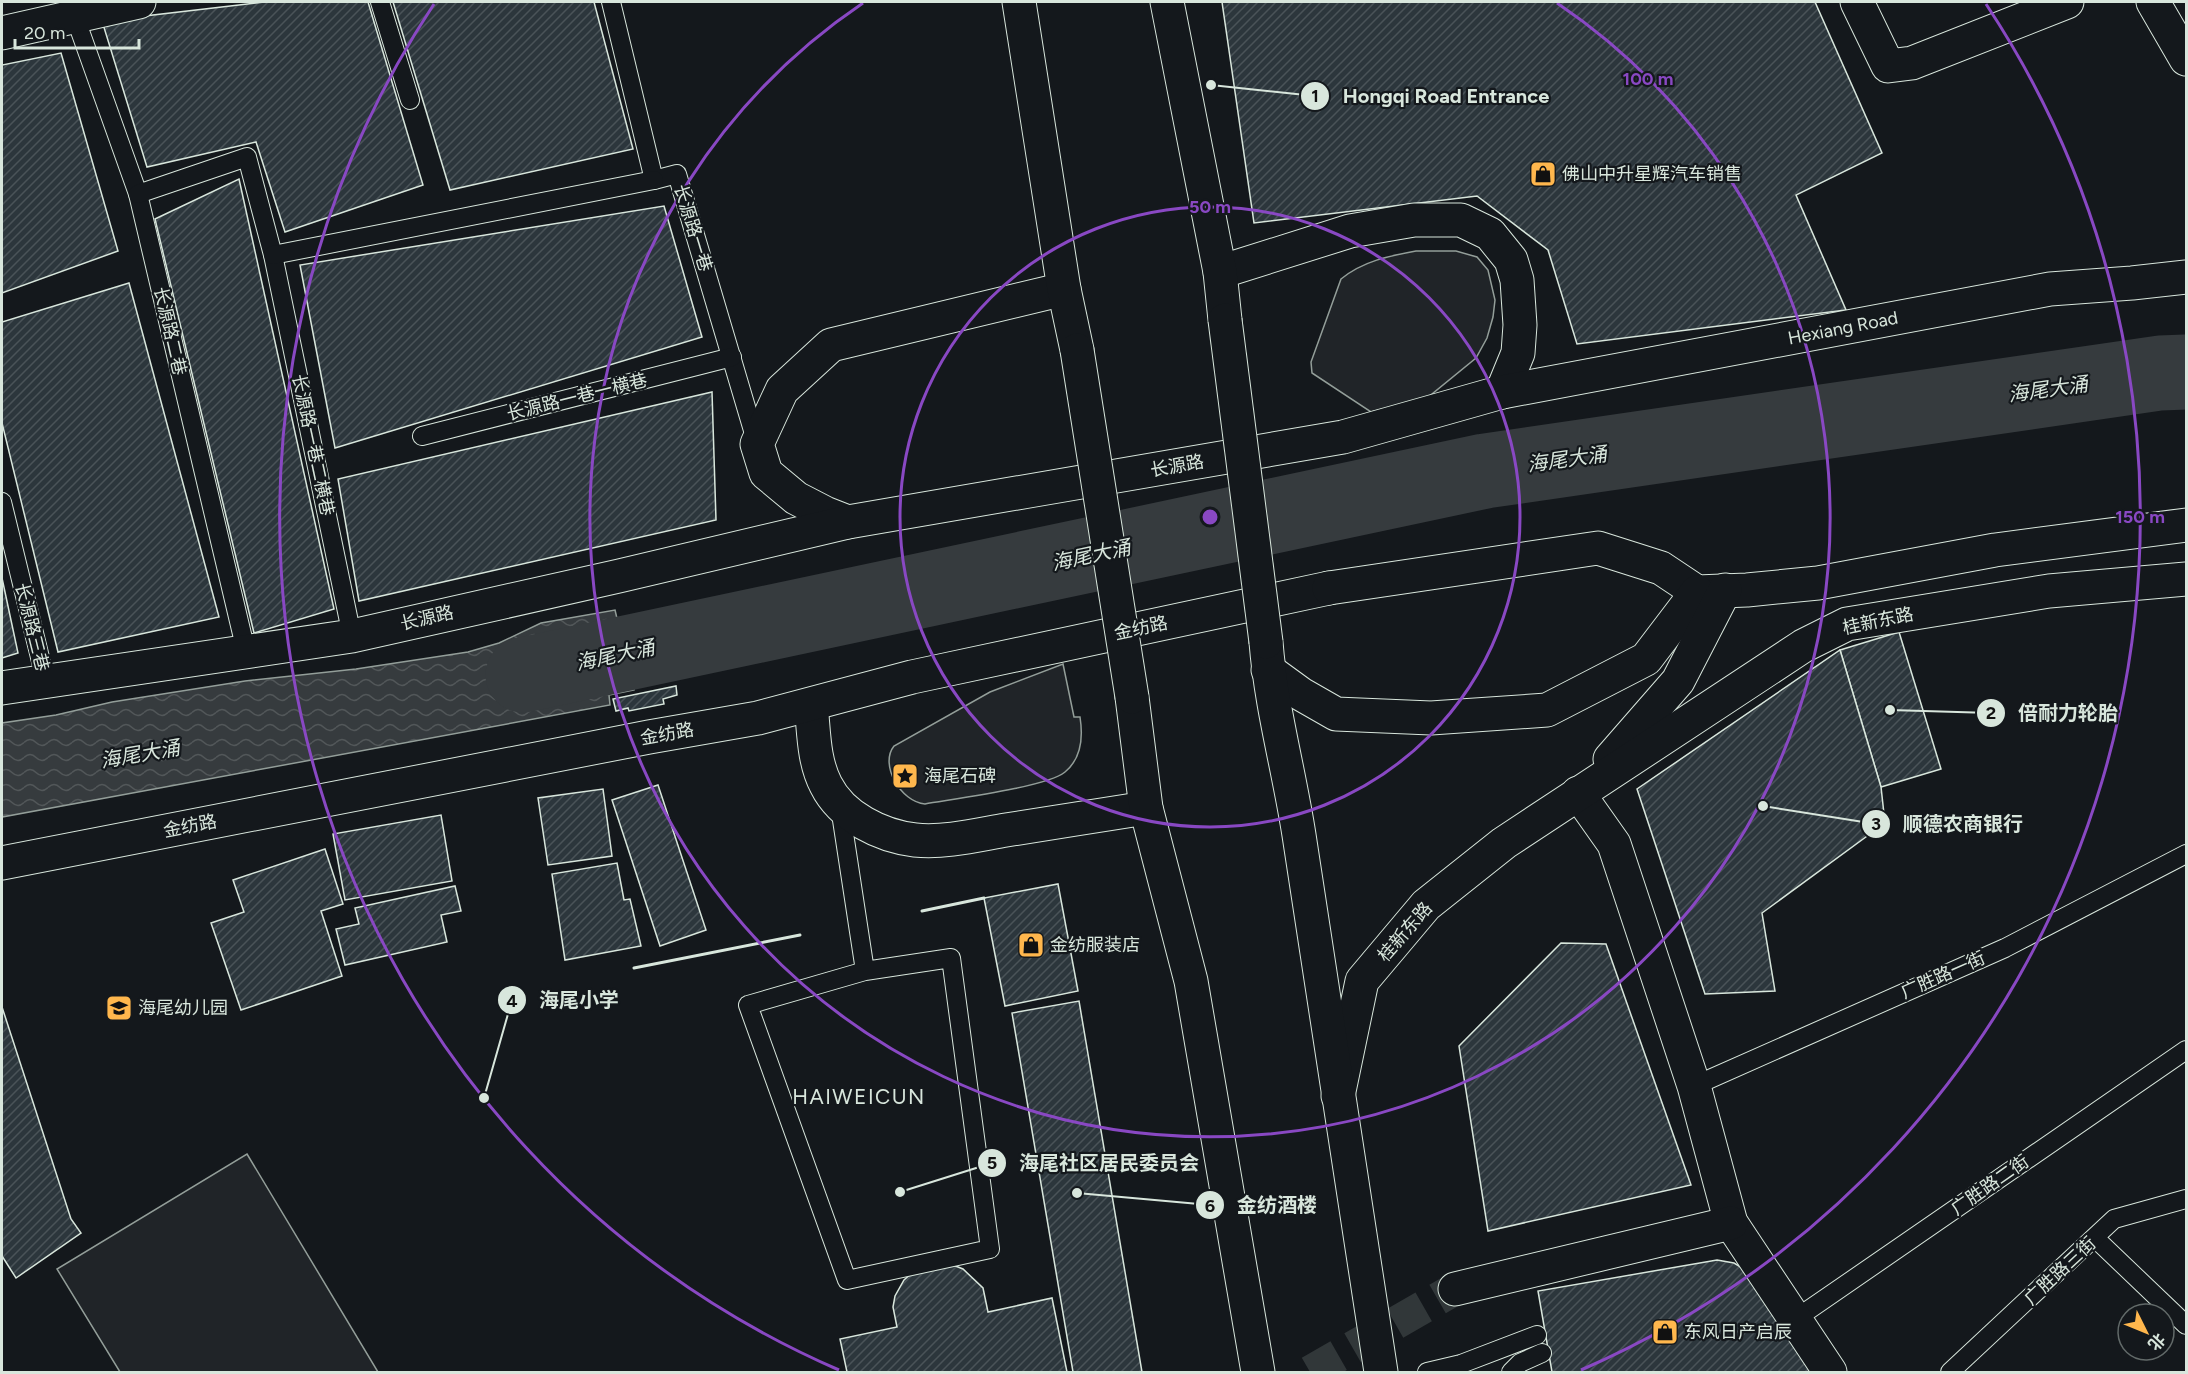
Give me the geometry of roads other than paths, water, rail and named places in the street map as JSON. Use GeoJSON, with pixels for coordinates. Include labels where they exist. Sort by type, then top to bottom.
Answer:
{"type":"FeatureCollection","features":[{"type":"Feature","properties":{"kind":"main road"},"geometry":{"type":"LineString","coordinates":[[2,33],[139,2]]}},
{"type":"Feature","properties":{"kind":"main road"},"geometry":{"type":"LineString","coordinates":[[1019,2],[1132,697],[1146,808],[1191,981],[1258,1372]]}},
{"type":"Feature","properties":{"kind":"main road"},"geometry":{"type":"LineString","coordinates":[[1167,2],[1220,272],[1267,656],[1297,824],[1337,1100],[1381,1372]]}},
{"type":"Feature","properties":{"kind":"main road"},"geometry":{"type":"LineString","coordinates":[[1857,2],[1888,66],[1912,63],[2067,2]]}},
{"type":"Feature","properties":{"kind":"main road"},"geometry":{"type":"LineString","coordinates":[[2152,2],[2187,59]]}},
{"type":"Feature","properties":{"kind":"main road"},"geometry":{"type":"LineString","coordinates":[[1220,272],[1350,231],[1414,220],[1461,220],[1490,234],[1511,260],[1517,280],[1520,325],[1518,353],[1502,392]]}},
{"type":"Feature","properties":{"kind":"main road","name":"Hexiang Road"},"geometry":{"type":"LineString","coordinates":[[1502,392],[2050,289],[2187,277]]}},
{"type":"Feature","properties":{"kind":"main road"},"geometry":{"type":"LineString","coordinates":[[848,522],[796,498],[766,473],[757,444],[782,390],[831,345],[1064,289]]}},
{"type":"Feature","properties":{"kind":"main road","name":"长源路"},"geometry":{"type":"LineString","coordinates":[[2,688],[352,636],[631,574],[848,522],[1343,437],[1502,392]]}},
{"type":"Feature","properties":{"kind":"main road"},"geometry":{"type":"LineString","coordinates":[[1267,656],[1301,694],[1336,714],[1431,718],[1547,710],[1646,659],[1711,591],[1818,583],[1995,550],[2187,525]]}},
{"type":"Feature","properties":{"kind":"main road","name":"金纺路"},"geometry":{"type":"LineString","coordinates":[[2,863],[649,737],[758,718],[912,677],[1329,588],[1598,548],[1661,568],[1711,591]]}},
{"type":"Feature","properties":{"kind":"main road","name":"桂新东路"},"geometry":{"type":"LineString","coordinates":[[1337,1100],[1362,981],[1426,905],[1504,843],[1803,646],[1847,624],[2049,591],[2187,579]]}},
{"type":"Feature","properties":{"kind":"main road","name":"桂新东路"},"geometry":{"type":"LineString","coordinates":[[1578,794],[1678,681],[1711,591]]}},
{"type":"Feature","properties":{"kind":"main road"},"geometry":{"type":"LineString","coordinates":[[811,705],[816,760],[826,785],[840,806],[868,826],[893,836],[916,840],[951,839],[1146,808]]}},
{"type":"Feature","properties":{"kind":"main road"},"geometry":{"type":"LineString","coordinates":[[1578,794],[1614,844],[1694,1086],[1731,1223],[1830,1372]]}},
{"type":"Feature","properties":{"kind":"main road"},"geometry":{"type":"LineString","coordinates":[[1455,1289],[1731,1223]]}},
{"type":"Feature","properties":{"kind":"lane"},"geometry":{"type":"LineString","coordinates":[[380,2],[410,100]]}},
{"type":"Feature","properties":{"kind":"lane","name":"长源路一巷"},"geometry":{"type":"LineString","coordinates":[[611,2],[654,180],[677,174],[757,444]]}},
{"type":"Feature","properties":{"kind":"lane","name":"长源路二巷"},"geometry":{"type":"LineString","coordinates":[[75,16],[138,194],[246,651]]}},
{"type":"Feature","properties":{"kind":"lane","name":"长源路一巷二横巷"},"geometry":{"type":"LineString","coordinates":[[138,194],[247,157],[273,255],[352,636]]}},
{"type":"Feature","properties":{"kind":"lane"},"geometry":{"type":"LineString","coordinates":[[273,255],[654,180]]}},
{"type":"Feature","properties":{"kind":"lane","name":"长源路一巷一横巷"},"geometry":{"type":"LineString","coordinates":[[422,436],[732,357]]}},
{"type":"Feature","properties":{"kind":"lane","name":"长源路三巷"},"geometry":{"type":"LineString","coordinates":[[2,502],[46,682]]}},
{"type":"Feature","properties":{"kind":"lane"},"geometry":{"type":"LineString","coordinates":[[840,806],[865,971]]}},
{"type":"Feature","properties":{"kind":"lane","name":"广胜路一街"},"geometry":{"type":"LineString","coordinates":[[1694,1086],[2005,948],[2187,854]]}},
{"type":"Feature","properties":{"kind":"lane"},"geometry":{"type":"LineString","coordinates":[[951,958],[990,1249],[847,1280],[748,1005],[865,971],[951,958]]}},
{"type":"Feature","properties":{"kind":"lane","name":"广胜路二街"},"geometry":{"type":"LineString","coordinates":[[1794,1320],[2187,1050]]}},
{"type":"Feature","properties":{"kind":"lane","name":"广胜路三街"},"geometry":{"type":"LineString","coordinates":[[1960,1370],[2114,1219],[2187,1199]]}},
{"type":"Feature","properties":{"kind":"lane"},"geometry":{"type":"LineString","coordinates":[[2095,1238],[2187,1325]]}},
{"type":"Feature","properties":{"kind":"lane"},"geometry":{"type":"LineString","coordinates":[[1427,1372],[1540,1344],[1510,1372]]}},
{"type":"Feature","properties":{"kind":"water"},"geometry":{"type":"Polygon","coordinates":[[[615,610],[634,690],[609,695],[610,705],[2,817],[2,723],[56,715],[112,702],[245,681],[356,669],[468,652],[499,643],[541,623],[615,610]]]}},
{"type":"Feature","properties":{"kind":"waterway","name":"海尾大涌"},"geometry":{"type":"LineString","coordinates":[[523,675],[1485,471],[2160,373],[2186,372]]}},
{"type":"Feature","properties":{"kind":"tunnel"},"geometry":{"type":"LineString","coordinates":[[1310,1372],[1455,1289]]}},
{"type":"Feature","properties":{"kind":"place","name":"Hongqi Road Entrance"},"geometry":{"type":"Point","coordinates":[1211,85]}},
{"type":"Feature","properties":{"kind":"place","name":"佛山中升星辉汽车销售"},"geometry":{"type":"Point","coordinates":[1543,174]}},
{"type":"Feature","properties":{"kind":"place","name":"倍耐力轮胎"},"geometry":{"type":"Point","coordinates":[1890,710]}},
{"type":"Feature","properties":{"kind":"place","name":"海尾石碑"},"geometry":{"type":"Point","coordinates":[905,776]}},
{"type":"Feature","properties":{"kind":"place","name":"顺德农商银行"},"geometry":{"type":"Point","coordinates":[1763,806]}},
{"type":"Feature","properties":{"kind":"place","name":"金纺服装店"},"geometry":{"type":"Point","coordinates":[1031,945]}},
{"type":"Feature","properties":{"kind":"place","name":"海尾幼儿园"},"geometry":{"type":"Point","coordinates":[119,1008]}},
{"type":"Feature","properties":{"kind":"place","name":"海尾小学"},"geometry":{"type":"Point","coordinates":[484,1098]}},
{"type":"Feature","properties":{"kind":"place","name":"海尾社区居民委员会"},"geometry":{"type":"Point","coordinates":[900,1192]}},
{"type":"Feature","properties":{"kind":"place","name":"金纺酒楼"},"geometry":{"type":"Point","coordinates":[1077,1193]}},
{"type":"Feature","properties":{"kind":"place","name":"东风日产启辰"},"geometry":{"type":"Point","coordinates":[1665,1332]}},
{"type":"Feature","properties":{"kind":"district","name":"HAIWEICUN"},"geometry":{"type":"Point","coordinates":[859,1096]}}]}
